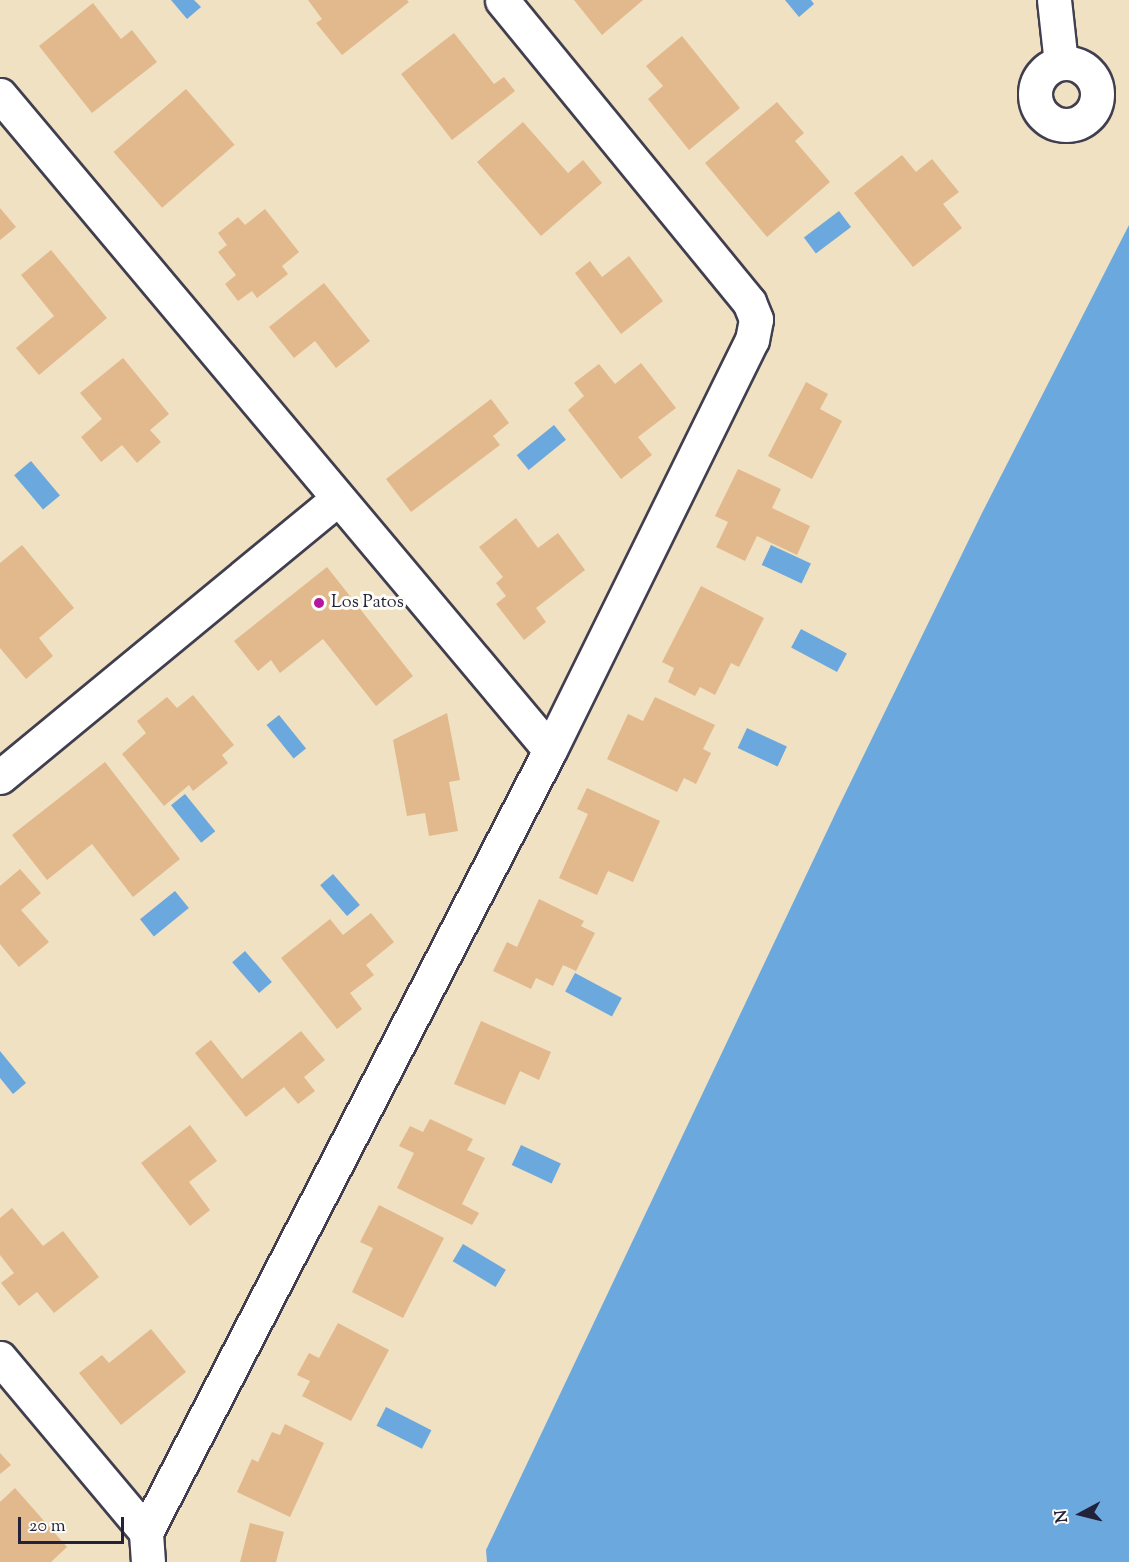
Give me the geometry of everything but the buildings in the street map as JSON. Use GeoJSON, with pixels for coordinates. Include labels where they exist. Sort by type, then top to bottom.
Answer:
{"type":"FeatureCollection","features":[{"type":"Feature","properties":{"kind":"street"},"geometry":{"type":"LineString","coordinates":[[0,1358],[147,1547],[550,750],[752,340],[756,319],[749,302],[502,0]]}},
{"type":"Feature","properties":{"kind":"street"},"geometry":{"type":"LineString","coordinates":[[1054,0],[1061,63]]}},
{"type":"Feature","properties":{"kind":"street"},"geometry":{"type":"LineString","coordinates":[[0,95],[550,750]]}},
{"type":"Feature","properties":{"kind":"street"},"geometry":{"type":"LineString","coordinates":[[0,777],[338,498]]}},
{"type":"Feature","properties":{"kind":"water"},"geometry":{"type":"Polygon","coordinates":[[[171,0],[194,0],[201,7],[187,19],[171,0]]]}},
{"type":"Feature","properties":{"kind":"water"},"geometry":{"type":"Polygon","coordinates":[[[785,0],[811,0],[814,4],[799,17],[785,0]]]}},
{"type":"Feature","properties":{"kind":"water"},"geometry":{"type":"Polygon","coordinates":[[[839,211],[851,227],[816,253],[804,237],[839,211]]]}},
{"type":"Feature","properties":{"kind":"water"},"geometry":{"type":"Polygon","coordinates":[[[1129,225],[1129,1562],[487,1562],[486,1550],[838,808],[982,513],[1129,225]]]}},
{"type":"Feature","properties":{"kind":"water"},"geometry":{"type":"Polygon","coordinates":[[[554,425],[566,440],[529,470],[517,455],[554,425]]]}},
{"type":"Feature","properties":{"kind":"water"},"geometry":{"type":"Polygon","coordinates":[[[31,461],[60,495],[43,510],[14,475],[31,461]]]}},
{"type":"Feature","properties":{"kind":"water"},"geometry":{"type":"Polygon","coordinates":[[[771,545],[811,564],[802,584],[762,565],[771,545]]]}},
{"type":"Feature","properties":{"kind":"water"},"geometry":{"type":"Polygon","coordinates":[[[801,629],[847,653],[837,672],[791,648],[801,629]]]}},
{"type":"Feature","properties":{"kind":"water"},"geometry":{"type":"Polygon","coordinates":[[[279,715],[306,748],[294,758],[267,725],[279,715]]]}},
{"type":"Feature","properties":{"kind":"water"},"geometry":{"type":"Polygon","coordinates":[[[747,728],[787,747],[778,767],[738,748],[747,728]]]}},
{"type":"Feature","properties":{"kind":"water"},"geometry":{"type":"Polygon","coordinates":[[[185,794],[215,831],[201,843],[171,805],[185,794]]]}},
{"type":"Feature","properties":{"kind":"water"},"geometry":{"type":"Polygon","coordinates":[[[333,874],[360,905],[347,916],[320,885],[333,874]]]}},
{"type":"Feature","properties":{"kind":"water"},"geometry":{"type":"Polygon","coordinates":[[[175,891],[189,908],[154,936],[140,919],[175,891]]]}},
{"type":"Feature","properties":{"kind":"water"},"geometry":{"type":"Polygon","coordinates":[[[245,951],[272,982],[259,993],[232,962],[245,951]]]}},
{"type":"Feature","properties":{"kind":"water"},"geometry":{"type":"Polygon","coordinates":[[[575,973],[622,998],[612,1016],[565,992],[575,973]]]}},
{"type":"Feature","properties":{"kind":"water"},"geometry":{"type":"Polygon","coordinates":[[[0,1051],[26,1083],[13,1094],[0,1078],[0,1051]]]}},
{"type":"Feature","properties":{"kind":"water"},"geometry":{"type":"Polygon","coordinates":[[[521,1145],[561,1164],[552,1184],[512,1165],[521,1145]]]}},
{"type":"Feature","properties":{"kind":"water"},"geometry":{"type":"Polygon","coordinates":[[[463,1244],[506,1270],[496,1287],[453,1261],[463,1244]]]}},
{"type":"Feature","properties":{"kind":"water"},"geometry":{"type":"Polygon","coordinates":[[[386,1407],[431,1430],[422,1449],[376,1426],[386,1407]]]}},
{"type":"Feature","properties":{"kind":"place","name":"Los Patos"},"geometry":{"type":"Point","coordinates":[319,603]}}]}
